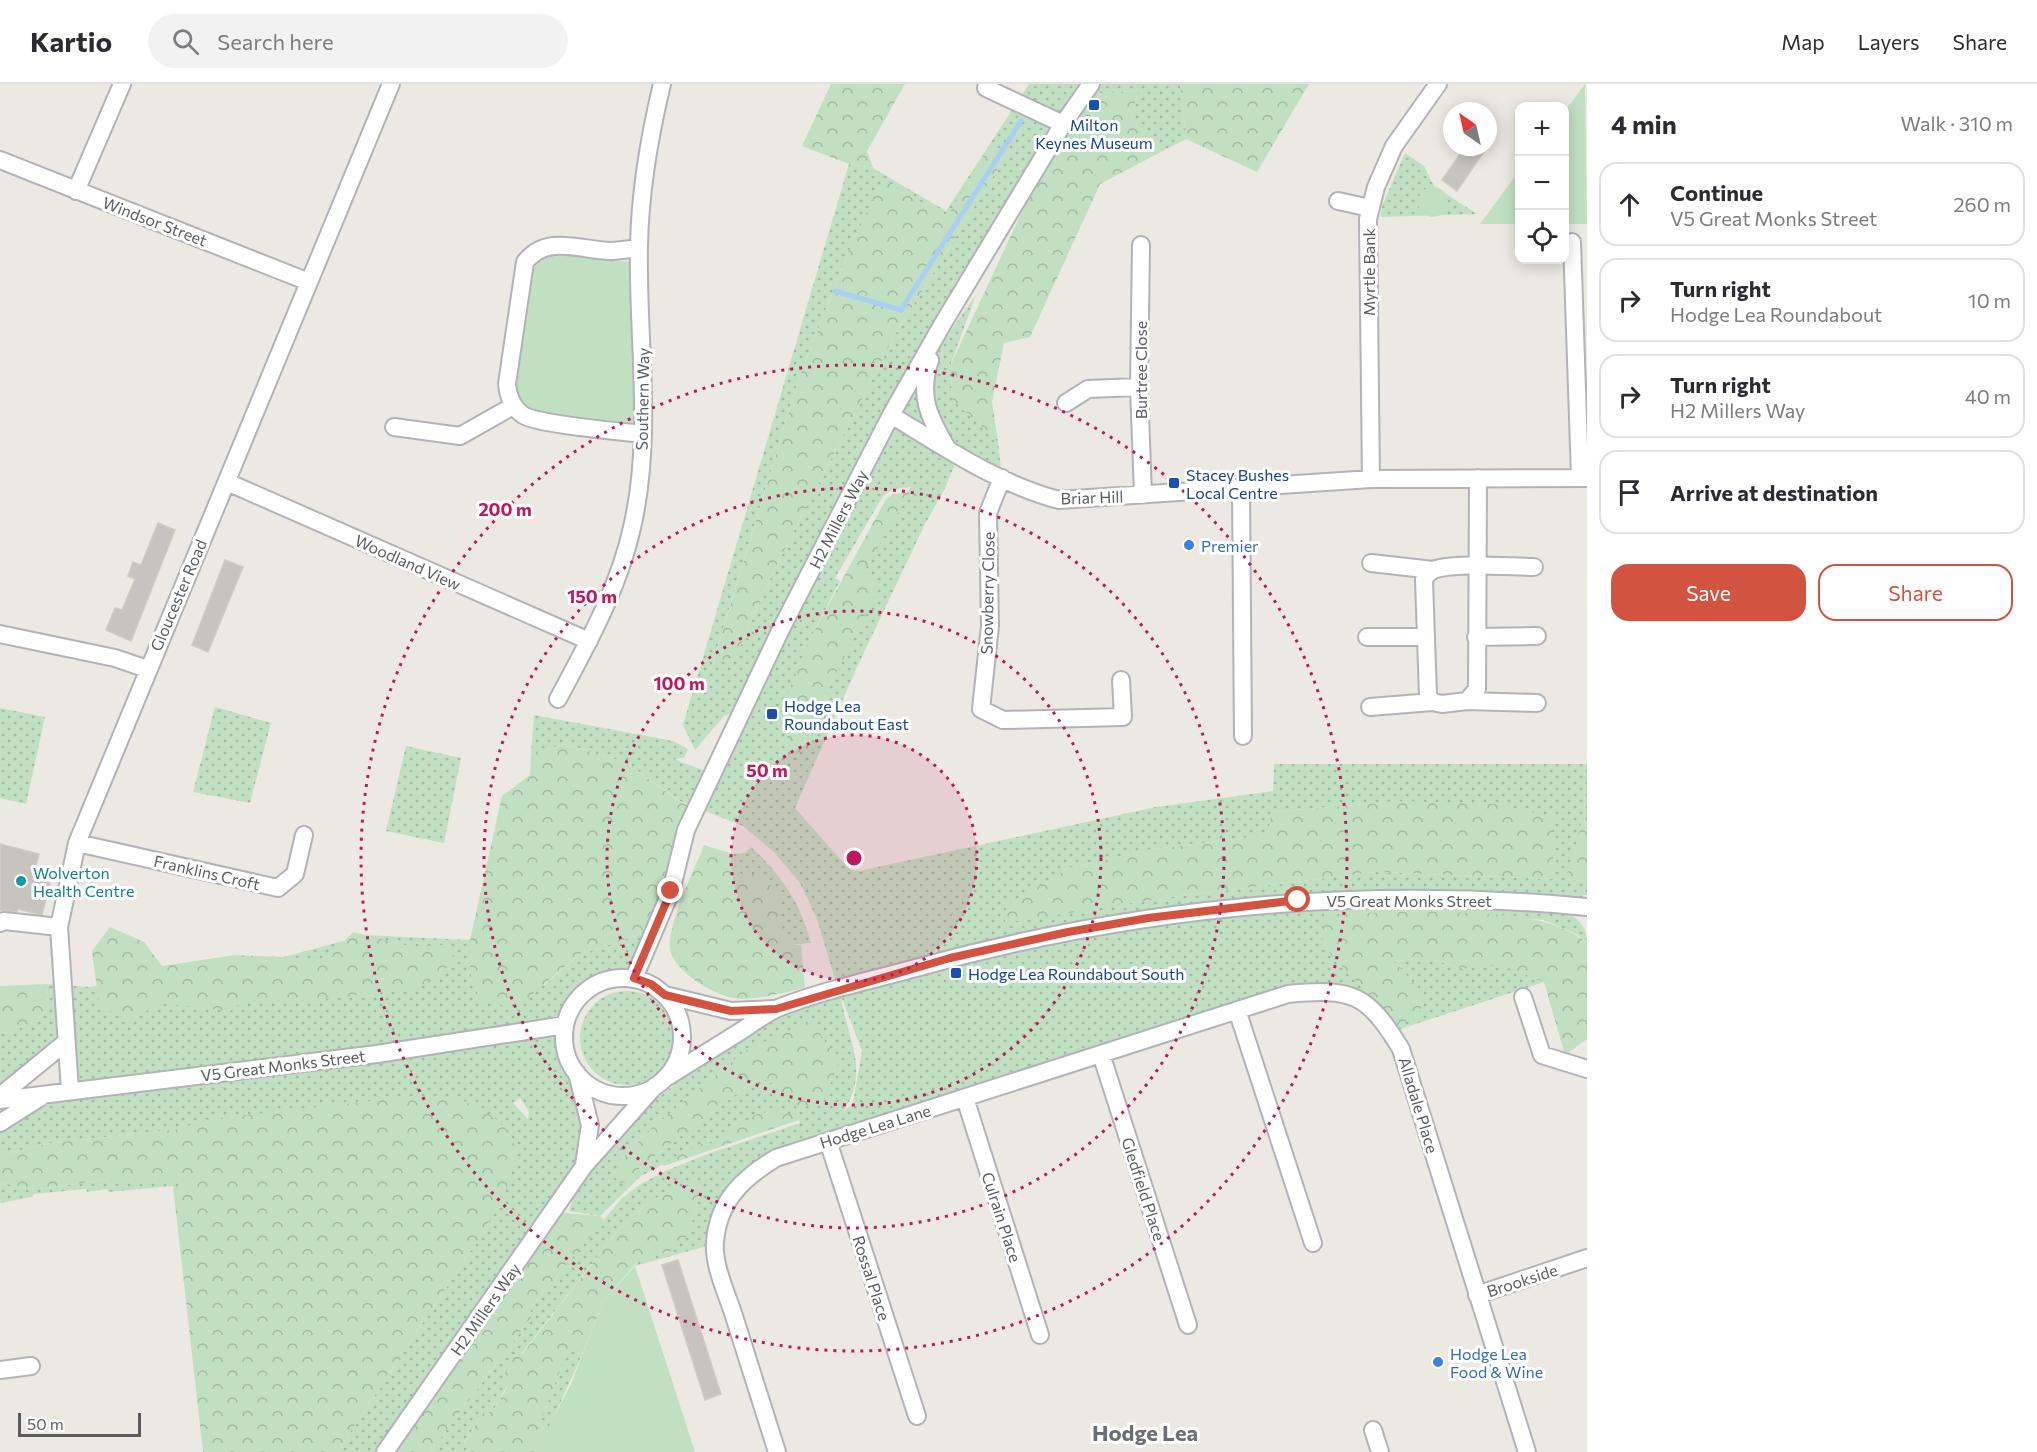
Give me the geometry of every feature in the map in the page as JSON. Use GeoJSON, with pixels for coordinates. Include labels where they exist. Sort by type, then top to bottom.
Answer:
{"type":"FeatureCollection","features":[{"type":"Feature","properties":{"kind":"street"},"geometry":{"type":"LineString","coordinates":[[76,191],[122,84]]}},
{"type":"Feature","properties":{"kind":"street","name":"Gloucester Road"},"geometry":{"type":"LineString","coordinates":[[70,1091],[59,927],[76,843],[391,84]]}},
{"type":"Feature","properties":{"kind":"street","name":"Southern Way"},"geometry":{"type":"LineString","coordinates":[[558,699],[613,590],[633,524],[641,467],[642,434],[643,342],[639,248],[641,190],[662,84]]}},
{"type":"Feature","properties":{"kind":"street","name":"H2 Millers Way"},"geometry":{"type":"LineString","coordinates":[[634,978],[671,891],[686,830],[781,629],[891,415],[942,325],[1063,124],[1091,84]]}},
{"type":"Feature","properties":{"kind":"street","name":"Myrtle Bank"},"geometry":{"type":"LineString","coordinates":[[1371,479],[1368,229],[1370,208],[1376,187],[1394,146],[1438,84]]}},
{"type":"Feature","properties":{"kind":"street"},"geometry":{"type":"LineString","coordinates":[[986,88],[1063,124]]}},
{"type":"Feature","properties":{"kind":"street","name":"Windsor Street"},"geometry":{"type":"LineString","coordinates":[[0,160],[309,282]]}},
{"type":"Feature","properties":{"kind":"street"},"geometry":{"type":"LineString","coordinates":[[1338,201],[1370,208]]}},
{"type":"Feature","properties":{"kind":"street"},"geometry":{"type":"LineString","coordinates":[[1572,242],[1583,477]]}},
{"type":"Feature","properties":{"kind":"street"},"geometry":{"type":"LineString","coordinates":[[639,248],[611,251],[556,245],[544,247],[532,254],[525,262],[507,396],[513,406],[531,419],[642,434]]}},
{"type":"Feature","properties":{"kind":"street","name":"Burtree Close"},"geometry":{"type":"LineString","coordinates":[[1141,245],[1139,387],[1143,495]]}},
{"type":"Feature","properties":{"kind":"street"},"geometry":{"type":"LineString","coordinates":[[942,325],[923,380],[927,409],[948,450]]}},
{"type":"Feature","properties":{"kind":"street"},"geometry":{"type":"LineString","coordinates":[[1066,403],[1088,389],[1139,387]]}},
{"type":"Feature","properties":{"kind":"street"},"geometry":{"type":"LineString","coordinates":[[394,427],[460,436],[513,406]]}},
{"type":"Feature","properties":{"kind":"street","name":"Briar Hill"},"geometry":{"type":"LineString","coordinates":[[891,415],[948,450],[1002,478],[1030,492],[1059,500],[1222,488],[1241,490],[1270,484],[1371,479],[1583,477]]}},
{"type":"Feature","properties":{"kind":"street","name":"Snowberry Close"},"geometry":{"type":"LineString","coordinates":[[1002,478],[988,513],[990,626],[981,709],[1003,720],[1123,717],[1121,680]]}},
{"type":"Feature","properties":{"kind":"street"},"geometry":{"type":"LineString","coordinates":[[1467,701],[1477,688],[1478,478]]}},
{"type":"Feature","properties":{"kind":"street","name":"Woodland View"},"geometry":{"type":"LineString","coordinates":[[227,482],[589,641]]}},
{"type":"Feature","properties":{"kind":"street"},"geometry":{"type":"LineString","coordinates":[[1241,490],[1243,736]]}},
{"type":"Feature","properties":{"kind":"street"},"geometry":{"type":"LineString","coordinates":[[1371,563],[1433,570],[1476,566],[1534,567]]}},
{"type":"Feature","properties":{"kind":"street"},"geometry":{"type":"LineString","coordinates":[[1432,702],[1428,695],[1424,580],[1433,570]]}},
{"type":"Feature","properties":{"kind":"street"},"geometry":{"type":"LineString","coordinates":[[0,634],[115,658],[147,669]]}},
{"type":"Feature","properties":{"kind":"street"},"geometry":{"type":"LineString","coordinates":[[1476,637],[1537,636]]}},
{"type":"Feature","properties":{"kind":"street"},"geometry":{"type":"LineString","coordinates":[[1367,637],[1426,637]]}},
{"type":"Feature","properties":{"kind":"street"},"geometry":{"type":"LineString","coordinates":[[1370,707],[1467,701],[1537,703]]}},
{"type":"Feature","properties":{"kind":"street","name":"Franklins Croft"},"geometry":{"type":"LineString","coordinates":[[76,843],[278,888],[295,874],[304,835]]}},
{"type":"Feature","properties":{"kind":"street","name":"V5 Great Monks Street"},"geometry":{"type":"LineString","coordinates":[[660,1083],[776,1009],[950,958],[1068,932],[1148,918],[1298,900],[1414,898],[1536,902],[1587,907]]}},
{"type":"Feature","properties":{"kind":"street"},"geometry":{"type":"LineString","coordinates":[[0,923],[59,927]]}},
{"type":"Feature","properties":{"kind":"street"},"geometry":{"type":"LineString","coordinates":[[634,978],[651,984],[674,1005],[682,1030],[679,1057],[660,1083],[638,1093],[620,1095],[596,1089],[577,1074],[565,1047],[565,1025],[578,999],[588,990],[608,980],[634,978]]}},
{"type":"Feature","properties":{"kind":"street","name":"Alladale Place"},"geometry":{"type":"LineString","coordinates":[[1288,994],[1328,990],[1366,1002],[1391,1032],[1401,1049],[1477,1295]]}},
{"type":"Feature","properties":{"kind":"street","name":"Hodge Lea Lane"},"geometry":{"type":"LineString","coordinates":[[777,1452],[721,1276],[714,1244],[727,1200],[752,1173],[776,1158],[1288,994]]}},
{"type":"Feature","properties":{"kind":"street","name":"V5 Great Monks Street"},"geometry":{"type":"LineString","coordinates":[[665,995],[731,1011],[776,1009]]}},
{"type":"Feature","properties":{"kind":"street"},"geometry":{"type":"LineString","coordinates":[[1523,997],[1542,1055],[1587,1069]]}},
{"type":"Feature","properties":{"kind":"street"},"geometry":{"type":"LineString","coordinates":[[1237,1010],[1313,1243]]}},
{"type":"Feature","properties":{"kind":"street","name":"V5 Great Monks Street"},"geometry":{"type":"LineString","coordinates":[[0,1098],[44,1095],[377,1054],[565,1025]]}},
{"type":"Feature","properties":{"kind":"street"},"geometry":{"type":"LineString","coordinates":[[0,1098],[66,1042]]}},
{"type":"Feature","properties":{"kind":"street","name":"Gledfield Place"},"geometry":{"type":"LineString","coordinates":[[1101,1054],[1188,1325]]}},
{"type":"Feature","properties":{"kind":"street","name":"H2 Millers Way"},"geometry":{"type":"LineString","coordinates":[[577,1074],[590,1125],[584,1166]]}},
{"type":"Feature","properties":{"kind":"street","name":"H2 Millers Way"},"geometry":{"type":"LineString","coordinates":[[385,1452],[584,1166],[660,1083]]}},
{"type":"Feature","properties":{"kind":"street"},"geometry":{"type":"LineString","coordinates":[[0,1123],[44,1095]]}},
{"type":"Feature","properties":{"kind":"street","name":"Culrain Place"},"geometry":{"type":"LineString","coordinates":[[965,1098],[1040,1335]]}},
{"type":"Feature","properties":{"kind":"street","name":"Rossal Place"},"geometry":{"type":"LineString","coordinates":[[828,1141],[917,1416]]}},
{"type":"Feature","properties":{"kind":"street","name":"Brookside"},"geometry":{"type":"LineString","coordinates":[[1527,1452],[1477,1295],[1587,1258]]}},
{"type":"Feature","properties":{"kind":"street"},"geometry":{"type":"LineString","coordinates":[[0,1370],[31,1366]]}},
{"type":"Feature","properties":{"kind":"street"},"geometry":{"type":"LineString","coordinates":[[393,1452],[406,1424]]}},
{"type":"Feature","properties":{"kind":"street"},"geometry":{"type":"LineString","coordinates":[[1373,1430],[1380,1452]]}},
{"type":"Feature","properties":{"kind":"green space"},"geometry":{"type":"Polygon","coordinates":[[[831,84],[905,84],[867,151],[873,168],[849,164],[802,146],[831,84]]]}},
{"type":"Feature","properties":{"kind":"green space"},"geometry":{"type":"Polygon","coordinates":[[[1029,84],[1180,84],[1186,139],[1161,152],[1131,120],[1138,91],[1084,94],[896,408],[976,295],[951,363],[952,399],[998,442],[1002,478],[958,456],[946,486],[924,526],[858,665],[795,808],[849,869],[859,871],[1156,807],[1273,791],[1274,764],[1587,764],[1587,823],[1582,822],[1567,879],[1587,881],[1587,895],[1583,895],[1582,907],[1539,903],[1578,920],[1586,933],[1587,943],[1576,934],[1544,920],[1423,911],[1324,914],[1393,961],[1428,958],[1464,969],[1500,964],[1544,982],[1391,1032],[1366,1002],[1288,994],[752,1173],[714,1244],[635,1266],[639,1260],[669,1252],[691,1225],[701,1188],[696,1182],[660,1196],[645,1205],[616,1233],[503,1377],[507,1386],[493,1411],[482,1414],[464,1443],[467,1449],[465,1452],[430,1452],[531,1318],[531,1307],[622,1198],[665,1171],[710,1153],[800,1123],[797,1115],[730,1133],[708,1145],[703,1144],[641,1176],[600,1216],[569,1211],[581,1172],[385,1452],[337,1452],[483,1232],[515,1148],[508,1134],[496,1120],[202,1120],[182,1129],[51,1143],[0,1155],[0,1100],[70,1091],[65,1043],[0,1096],[0,1034],[37,1020],[48,1008],[47,984],[90,987],[284,957],[365,935],[470,940],[470,973],[545,985],[580,954],[654,930],[634,978],[606,982],[593,987],[574,1005],[568,1016],[565,1045],[579,1084],[586,1153],[673,1086],[688,1059],[776,1009],[838,989],[817,919],[800,883],[774,852],[743,826],[680,801],[625,762],[564,744],[531,755],[534,715],[673,741],[688,749],[684,758],[674,759],[713,774],[743,710],[724,716],[695,750],[683,725],[849,164],[873,168],[946,211],[1029,84]],[[1009,151],[947,217],[887,183],[848,253],[799,378],[712,665],[738,651],[777,564],[896,333],[1009,151]],[[911,487],[894,489],[883,496],[835,578],[840,581],[809,641],[786,707],[788,727],[786,748],[800,752],[825,695],[878,588],[863,571],[911,487]],[[1400,801],[1272,812],[1269,835],[1153,849],[1069,868],[1039,887],[1005,922],[1171,897],[1376,872],[1551,879],[1400,801]],[[841,996],[856,1068],[851,1097],[843,1112],[853,1103],[862,1051],[841,996]],[[792,1031],[745,1051],[649,1130],[619,1162],[627,1182],[643,1165],[753,1081],[772,1083],[781,1095],[792,1031]],[[520,1098],[513,1103],[528,1119],[529,1111],[520,1098]]]}},
{"type":"Feature","properties":{"kind":"green space"},"geometry":{"type":"Polygon","coordinates":[[[1180,84],[1309,84],[1257,172],[1186,139],[1180,84]]]}},
{"type":"Feature","properties":{"kind":"green space"},"geometry":{"type":"Polygon","coordinates":[[[1585,84],[1587,224],[1569,224],[1569,106],[1585,84]]]}},
{"type":"Feature","properties":{"kind":"green space"},"geometry":{"type":"Polygon","coordinates":[[[1138,91],[1131,120],[1161,152],[1100,184],[1030,337],[1004,343],[992,402],[998,442],[952,399],[951,364],[1063,124],[1084,94],[1138,91]]]}},
{"type":"Feature","properties":{"kind":"green space"},"geometry":{"type":"Polygon","coordinates":[[[989,146],[1009,151],[896,333],[777,564],[738,651],[712,666],[799,378],[848,253],[875,194],[887,182],[947,217],[989,146]]]}},
{"type":"Feature","properties":{"kind":"green space"},"geometry":{"type":"Polygon","coordinates":[[[1405,153],[1424,166],[1434,186],[1477,214],[1381,217],[1382,206],[1405,153]]]}},
{"type":"Feature","properties":{"kind":"green space"},"geometry":{"type":"Polygon","coordinates":[[[1515,176],[1515,224],[1480,224],[1515,176]]]}},
{"type":"Feature","properties":{"kind":"green space"},"geometry":{"type":"Polygon","coordinates":[[[1433,187],[1439,188],[1447,196],[1447,208],[1439,216],[1433,217],[1427,216],[1419,208],[1418,202],[1419,196],[1427,188],[1433,187]]]}},
{"type":"Feature","properties":{"kind":"green space"},"geometry":{"type":"Polygon","coordinates":[[[555,252],[629,262],[635,425],[527,411],[517,395],[516,374],[528,281],[538,260],[555,252]]]}},
{"type":"Feature","properties":{"kind":"green space"},"geometry":{"type":"Polygon","coordinates":[[[910,492],[864,571],[879,588],[825,695],[800,752],[792,754],[786,748],[788,727],[786,698],[809,641],[886,499],[893,494],[910,492]]]}},
{"type":"Feature","properties":{"kind":"green space"},"geometry":{"type":"Polygon","coordinates":[[[215,707],[271,723],[250,803],[193,792],[215,707]]]}},
{"type":"Feature","properties":{"kind":"green space"},"geometry":{"type":"Polygon","coordinates":[[[0,708],[45,717],[26,804],[0,798],[0,708]]]}},
{"type":"Feature","properties":{"kind":"green space"},"geometry":{"type":"Polygon","coordinates":[[[564,744],[625,762],[679,801],[698,810],[654,930],[580,954],[527,999],[507,1006],[480,1001],[470,973],[470,940],[502,796],[530,775],[531,755],[564,744]]]}},
{"type":"Feature","properties":{"kind":"green space"},"geometry":{"type":"Polygon","coordinates":[[[406,746],[461,758],[444,843],[386,831],[406,746]]]}},
{"type":"Feature","properties":{"kind":"green space"},"geometry":{"type":"Polygon","coordinates":[[[1400,801],[1493,804],[1555,817],[1552,879],[1376,872],[1171,897],[1005,923],[1006,905],[1069,868],[1153,849],[1268,835],[1271,812],[1400,801]]]}},
{"type":"Feature","properties":{"kind":"green space"},"geometry":{"type":"Polygon","coordinates":[[[1582,822],[1587,823],[1587,881],[1566,879],[1582,822]]]}},
{"type":"Feature","properties":{"kind":"green space"},"geometry":{"type":"Polygon","coordinates":[[[704,845],[733,854],[734,865],[741,875],[751,873],[777,893],[781,905],[784,938],[790,945],[801,945],[805,988],[757,998],[732,998],[710,990],[699,983],[688,975],[673,958],[670,939],[673,926],[704,845]]]}},
{"type":"Feature","properties":{"kind":"green space"},"geometry":{"type":"Polygon","coordinates":[[[751,847],[772,868],[788,890],[807,928],[811,943],[790,945],[734,865],[733,854],[745,853],[751,847]]]}},
{"type":"Feature","properties":{"kind":"green space"},"geometry":{"type":"Polygon","coordinates":[[[1423,911],[1530,919],[1570,932],[1587,943],[1587,1039],[1565,1055],[1544,982],[1500,965],[1463,969],[1428,958],[1394,961],[1427,998],[1417,1016],[1399,1027],[1322,945],[1324,914],[1423,911]]]}},
{"type":"Feature","properties":{"kind":"green space"},"geometry":{"type":"Polygon","coordinates":[[[110,927],[144,942],[162,966],[235,955],[327,959],[353,932],[413,947],[443,945],[458,960],[418,988],[316,1000],[245,1000],[230,1011],[158,1003],[129,1023],[99,1004],[92,951],[110,927]]]}},
{"type":"Feature","properties":{"kind":"green space"},"geometry":{"type":"Polygon","coordinates":[[[47,984],[48,1008],[37,1020],[0,1034],[0,986],[47,984]]]}},
{"type":"Feature","properties":{"kind":"green space"},"geometry":{"type":"Polygon","coordinates":[[[627,991],[645,995],[660,1005],[670,1020],[674,1038],[670,1056],[660,1071],[645,1081],[627,1085],[609,1081],[594,1071],[584,1056],[580,1038],[584,1020],[594,1005],[609,995],[627,991]]]}},
{"type":"Feature","properties":{"kind":"green space"},"geometry":{"type":"Polygon","coordinates":[[[811,1020],[839,1062],[830,1085],[822,1096],[801,1107],[781,1095],[772,1083],[753,1081],[643,1165],[627,1182],[618,1183],[615,1177],[619,1162],[649,1130],[745,1051],[811,1020]]]}},
{"type":"Feature","properties":{"kind":"green space"},"geometry":{"type":"Polygon","coordinates":[[[416,1096],[449,1097],[460,1100],[483,1110],[494,1118],[504,1127],[515,1147],[513,1169],[498,1206],[483,1232],[337,1452],[203,1452],[173,1186],[187,1185],[187,1180],[104,1180],[30,1190],[0,1182],[0,1155],[51,1143],[181,1129],[202,1120],[416,1096]]]}},
{"type":"Feature","properties":{"kind":"green space"},"geometry":{"type":"Polygon","coordinates":[[[770,1111],[797,1115],[799,1120],[664,1166],[662,1164],[703,1143],[708,1145],[755,1115],[770,1111]]]}},
{"type":"Feature","properties":{"kind":"green space"},"geometry":{"type":"Polygon","coordinates":[[[104,1180],[187,1180],[187,1185],[108,1192],[107,1189],[87,1192],[86,1189],[33,1194],[32,1197],[0,1203],[0,1182],[30,1190],[104,1180]]]}},
{"type":"Feature","properties":{"kind":"green space"},"geometry":{"type":"Polygon","coordinates":[[[696,1181],[701,1188],[691,1225],[692,1232],[669,1252],[639,1260],[603,1302],[582,1355],[568,1350],[541,1420],[546,1434],[535,1452],[465,1452],[467,1449],[464,1444],[482,1414],[493,1411],[507,1388],[503,1377],[517,1351],[523,1353],[616,1233],[645,1205],[659,1196],[696,1181]]]}},
{"type":"Feature","properties":{"kind":"green space"},"geometry":{"type":"Polygon","coordinates":[[[554,1212],[600,1216],[604,1220],[531,1307],[531,1318],[430,1452],[393,1452],[554,1212]]]}},
{"type":"Feature","properties":{"kind":"green space"},"geometry":{"type":"Polygon","coordinates":[[[635,1266],[695,1452],[535,1452],[571,1384],[603,1302],[635,1266]]]}},
{"type":"Feature","properties":{"kind":"green space"},"geometry":{"type":"Polygon","coordinates":[[[568,1349],[582,1355],[546,1434],[541,1420],[568,1349]]]}},
{"type":"Feature","properties":{"kind":"building"},"geometry":{"type":"Polygon","coordinates":[[[1459,156],[1481,156],[1457,191],[1442,180],[1459,156]]]}},
{"type":"Feature","properties":{"kind":"building"},"geometry":{"type":"Polygon","coordinates":[[[158,523],[175,530],[131,641],[106,630],[115,608],[122,610],[135,579],[128,576],[133,562],[141,565],[158,523]]]}},
{"type":"Feature","properties":{"kind":"building"},"geometry":{"type":"Polygon","coordinates":[[[225,560],[243,567],[208,652],[192,645],[225,560]]]}},
{"type":"Feature","properties":{"kind":"building","name":"Wolverton Health Centre"},"geometry":{"type":"Polygon","coordinates":[[[0,844],[39,854],[33,878],[50,883],[42,915],[18,909],[17,912],[0,910],[0,844]]]}},
{"type":"Feature","properties":{"kind":"building"},"geometry":{"type":"Polygon","coordinates":[[[678,1260],[721,1394],[705,1400],[662,1265],[678,1260]]]}},
{"type":"Feature","properties":{"kind":"waterway"},"geometry":{"type":"LineString","coordinates":[[835,291],[901,310],[1021,121]]}},
{"type":"Feature","properties":{"kind":"place","name":"Milton Keynes Museum"},"geometry":{"type":"Point","coordinates":[1094,105]}},
{"type":"Feature","properties":{"kind":"place","name":"Stacey Bushes Local Centre"},"geometry":{"type":"Point","coordinates":[1174,483]}},
{"type":"Feature","properties":{"kind":"place","name":"Premier"},"geometry":{"type":"Point","coordinates":[1189,545]}},
{"type":"Feature","properties":{"kind":"place","name":"Hodge Lea Roundabout East"},"geometry":{"type":"Point","coordinates":[772,714]}},
{"type":"Feature","properties":{"kind":"place","name":"Wolverton Health Centre"},"geometry":{"type":"Point","coordinates":[21,881]}},
{"type":"Feature","properties":{"kind":"place","name":"Hodge Lea Roundabout South"},"geometry":{"type":"Point","coordinates":[956,973]}},
{"type":"Feature","properties":{"kind":"place","name":"Hodge Lea Food & Wine"},"geometry":{"type":"Point","coordinates":[1438,1362]}},
{"type":"Feature","properties":{"kind":"district","name":"Hodge Lea"},"geometry":{"type":"Point","coordinates":[1145,1432]}},
{"type":"Feature","properties":{"kind":"route"},"geometry":{"type":"LineString","coordinates":[[671,891],[634,978],[651,984],[665,995],[731,1011],[776,1009],[950,958],[1068,932],[1148,918],[1298,900]]}}]}
